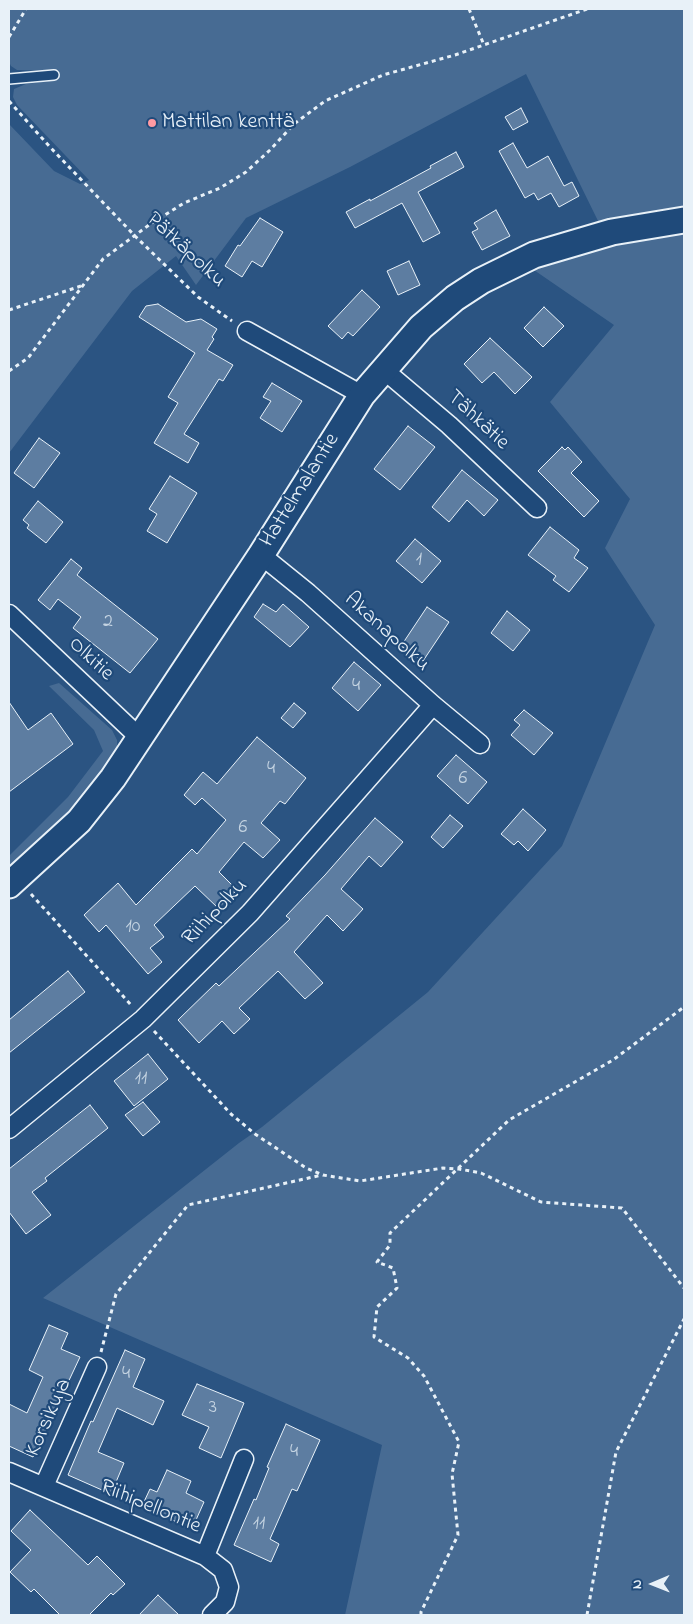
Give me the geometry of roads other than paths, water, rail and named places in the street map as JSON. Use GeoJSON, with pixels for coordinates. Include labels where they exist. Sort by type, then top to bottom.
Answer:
{"type":"FeatureCollection","features":[{"type":"Feature","properties":{"kind":"street","name":"Hattelmalantie"},"geometry":{"type":"LineString","coordinates":[[13,882],[78,821],[112,778],[261,555],[362,395],[421,327],[455,298],[509,266],[557,247],[612,232],[684,220]]}},
{"type":"Feature","properties":{"kind":"street"},"geometry":{"type":"LineString","coordinates":[[247,331],[362,395]]}},
{"type":"Feature","properties":{"kind":"street","name":"Tähkätie"},"geometry":{"type":"LineString","coordinates":[[384,370],[450,425],[537,508]]}},
{"type":"Feature","properties":{"kind":"street","name":"Akanapolku"},"geometry":{"type":"LineString","coordinates":[[261,555],[308,593],[433,705],[480,744]]}},
{"type":"Feature","properties":{"kind":"street","name":"Olkitie"},"geometry":{"type":"LineString","coordinates":[[9,614],[140,738]]}},
{"type":"Feature","properties":{"kind":"street","name":"Riihipolku"},"geometry":{"type":"LineString","coordinates":[[9,1129],[143,1018],[250,912],[433,705]]}},
{"type":"Feature","properties":{"kind":"street","name":"Korsikuja"},"geometry":{"type":"LineString","coordinates":[[44,1486],[97,1367]]}},
{"type":"Feature","properties":{"kind":"street"},"geometry":{"type":"LineString","coordinates":[[205,1556],[244,1459]]}},
{"type":"Feature","properties":{"kind":"street","name":"Riihipellontie"},"geometry":{"type":"LineString","coordinates":[[9,1472],[205,1556],[223,1570],[229,1587],[224,1602],[212,1615]]}},
{"type":"Feature","properties":{"kind":"lane"},"geometry":{"type":"LineString","coordinates":[[9,79],[54,75]]}},
{"type":"Feature","properties":{"kind":"place","name":"Mattilan kenttä"},"geometry":{"type":"Point","coordinates":[152,123]}}]}
